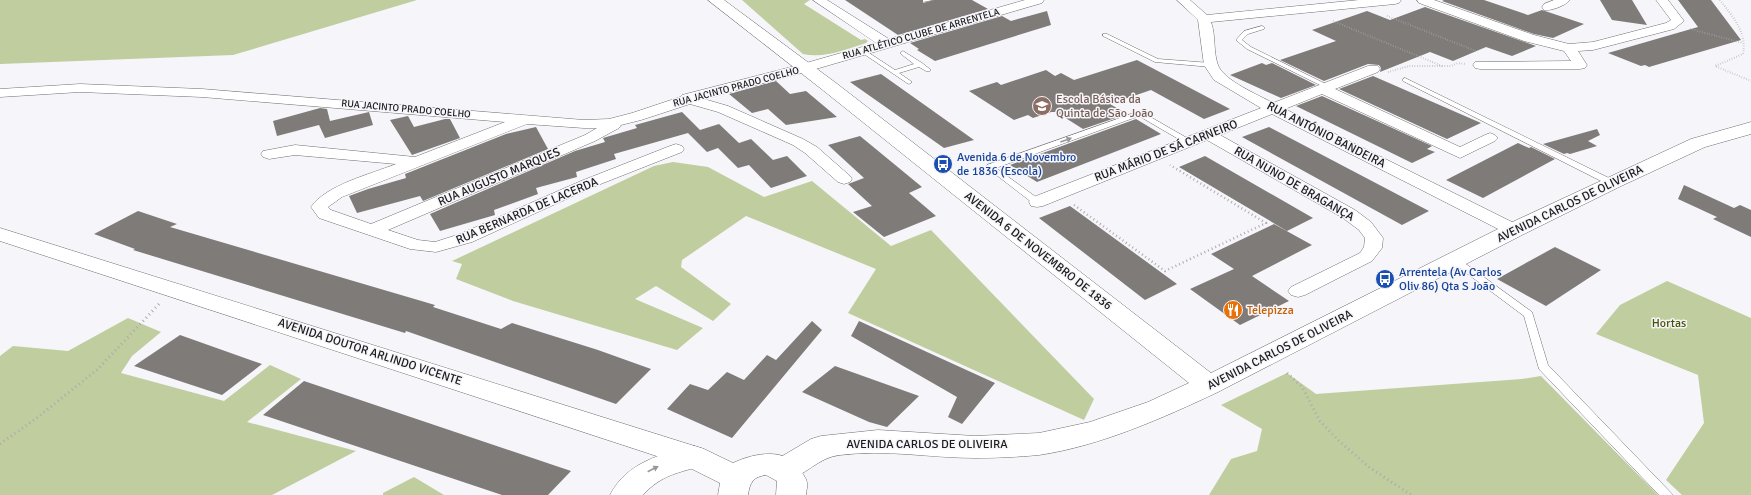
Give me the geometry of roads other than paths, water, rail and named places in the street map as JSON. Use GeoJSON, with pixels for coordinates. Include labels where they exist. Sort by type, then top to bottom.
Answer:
{"type":"FeatureCollection","features":[{"type":"Feature","properties":{"kind":"main road","name":"AVENIDA 6 DE NOVEMBRO DE 1836"},"geometry":{"type":"LineString","coordinates":[[715,0],[1209,385]]}},
{"type":"Feature","properties":{"kind":"main road","name":"AVENIDA CARLOS DE OLIVEIRA"},"geometry":{"type":"LineString","coordinates":[[788,482],[821,447],[878,441],[975,446],[1039,444],[1093,432],[1158,409],[1456,261],[1514,230],[1612,183],[1698,144],[1751,128]]}},
{"type":"Feature","properties":{"kind":"main road","name":"AVENIDA DOUTOR ARLINDO VICENTE"},"geometry":{"type":"LineString","coordinates":[[0,234],[694,457],[735,486]]}},
{"type":"Feature","properties":{"kind":"main road"},"geometry":{"type":"LineString","coordinates":[[625,495],[645,473],[662,465],[694,457]]}},
{"type":"Feature","properties":{"kind":"main road"},"geometry":{"type":"LineString","coordinates":[[735,486],[746,469],[758,464],[768,464],[788,482]]}},
{"type":"Feature","properties":{"kind":"street"},"geometry":{"type":"LineString","coordinates":[[819,0],[887,44]]}},
{"type":"Feature","properties":{"kind":"street","name":"RUA ATLÉTICO CLUBE DE ARRENTELA"},"geometry":{"type":"LineString","coordinates":[[804,68],[1038,0]]}},
{"type":"Feature","properties":{"kind":"street"},"geometry":{"type":"LineString","coordinates":[[1183,0],[1204,20],[1206,24],[1211,65]]}},
{"type":"Feature","properties":{"kind":"street"},"geometry":{"type":"LineString","coordinates":[[1204,20],[1395,0]]}},
{"type":"Feature","properties":{"kind":"street"},"geometry":{"type":"LineString","coordinates":[[1423,0],[1529,38],[1569,48],[1593,46],[1672,25],[1678,21],[1662,0]]}},
{"type":"Feature","properties":{"kind":"street"},"geometry":{"type":"LineString","coordinates":[[1548,7],[1564,0]]}},
{"type":"Feature","properties":{"kind":"street"},"geometry":{"type":"LineString","coordinates":[[992,3],[1006,9]]}},
{"type":"Feature","properties":{"kind":"street"},"geometry":{"type":"LineString","coordinates":[[1480,65],[1580,65],[1569,48]]}},
{"type":"Feature","properties":{"kind":"street","name":"RUA ANTÓNIO BANDEIRA"},"geometry":{"type":"LineString","coordinates":[[1211,65],[1219,77],[1227,84],[1273,109],[1514,230]]}},
{"type":"Feature","properties":{"kind":"street","name":"RUA JACINTO PRADO COELHO"},"geometry":{"type":"LineString","coordinates":[[0,93],[80,88],[202,93],[584,124],[624,120],[688,98],[804,68]]}},
{"type":"Feature","properties":{"kind":"street","name":"RUA MÁRIO DE SÁ CARNEIRO"},"geometry":{"type":"LineString","coordinates":[[1043,200],[1373,69]]}},
{"type":"Feature","properties":{"kind":"street"},"geometry":{"type":"LineString","coordinates":[[1326,88],[1460,153],[1490,138]]}},
{"type":"Feature","properties":{"kind":"street"},"geometry":{"type":"LineString","coordinates":[[688,98],[723,109],[798,142],[811,150],[844,179]]}},
{"type":"Feature","properties":{"kind":"street","name":"RUA BERNARDA DE LACERDA"},"geometry":{"type":"LineString","coordinates":[[525,119],[336,193],[324,201],[319,207],[325,214],[416,246],[436,247],[448,245],[466,238],[587,184],[676,149]]}},
{"type":"Feature","properties":{"kind":"street","name":"RUA AUGUSTO MARQUES"},"geometry":{"type":"LineString","coordinates":[[372,230],[590,138],[624,120]]}},
{"type":"Feature","properties":{"kind":"street","name":"RUA NUNO DE BRAGANÇA"},"geometry":{"type":"LineString","coordinates":[[1209,135],[1349,214],[1365,226],[1374,238],[1373,248],[1366,256],[1298,291]]}},
{"type":"Feature","properties":{"kind":"street"},"geometry":{"type":"LineString","coordinates":[[269,154],[295,150],[417,161]]}},
{"type":"Feature","properties":{"kind":"lane"},"geometry":{"type":"LineString","coordinates":[[1262,28],[1245,33],[1241,36],[1240,40],[1249,48],[1326,88]]}},
{"type":"Feature","properties":{"kind":"lane"},"geometry":{"type":"LineString","coordinates":[[1105,35],[1157,61],[1211,65]]}},
{"type":"Feature","properties":{"kind":"lane"},"geometry":{"type":"LineString","coordinates":[[863,51],[909,82]]}},
{"type":"Feature","properties":{"kind":"lane"},"geometry":{"type":"LineString","coordinates":[[903,53],[928,70]]}},
{"type":"Feature","properties":{"kind":"lane"},"geometry":{"type":"LineString","coordinates":[[894,72],[920,64]]}},
{"type":"Feature","properties":{"kind":"lane"},"geometry":{"type":"LineString","coordinates":[[1405,80],[1612,183]]}},
{"type":"Feature","properties":{"kind":"lane"},"geometry":{"type":"LineString","coordinates":[[1043,200],[990,167],[1140,113],[1190,142]]}},
{"type":"Feature","properties":{"kind":"lane"},"geometry":{"type":"LineString","coordinates":[[1456,261],[1529,314],[1543,366],[1667,495]]}},
{"type":"Feature","properties":{"kind":"place","name":"Escola Básica da Quinta de São João"},"geometry":{"type":"Point","coordinates":[1042,106]}},
{"type":"Feature","properties":{"kind":"place","name":"Avenida 6 de Novembro de 1836 (Escola)"},"geometry":{"type":"Point","coordinates":[943,164]}},
{"type":"Feature","properties":{"kind":"place","name":"Arrentela (Av Carlos Oliv 86) Qta S João"},"geometry":{"type":"Point","coordinates":[1385,279]}},
{"type":"Feature","properties":{"kind":"place","name":"Telepizza"},"geometry":{"type":"Point","coordinates":[1233,310]}},
{"type":"Feature","properties":{"kind":"park label","name":"Hortas"},"geometry":{"type":"Point","coordinates":[1669,323]}}]}
